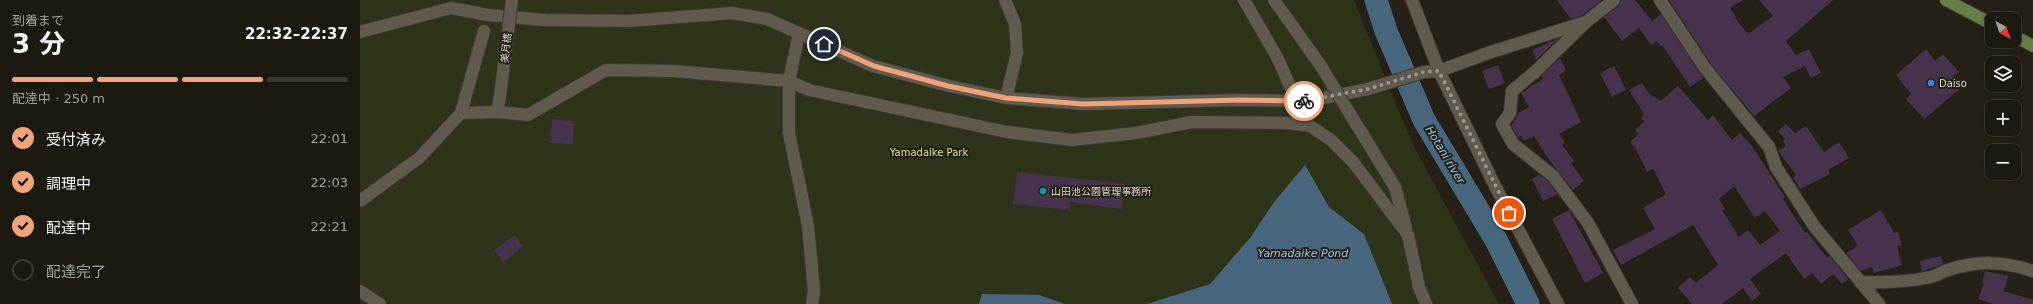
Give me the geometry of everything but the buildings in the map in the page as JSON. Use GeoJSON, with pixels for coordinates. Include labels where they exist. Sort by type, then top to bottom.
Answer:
{"type":"FeatureCollection","features":[{"type":"Feature","properties":{"kind":"main road"},"geometry":{"type":"LineString","coordinates":[[1946,0],[1985,20]]}},
{"type":"Feature","properties":{"kind":"main road"},"geometry":{"type":"LineString","coordinates":[[2021,40],[2033,46]]}},
{"type":"Feature","properties":{"kind":"street","name":"美月橋"},"geometry":{"type":"LineString","coordinates":[[497,112],[512,0]]}},
{"type":"Feature","properties":{"kind":"street"},"geometry":{"type":"LineString","coordinates":[[1005,0],[1015,24],[1017,53],[1006,98]]}},
{"type":"Feature","properties":{"kind":"street"},"geometry":{"type":"LineString","coordinates":[[1244,0],[1277,56],[1290,86]]}},
{"type":"Feature","properties":{"kind":"street"},"geometry":{"type":"LineString","coordinates":[[1274,0],[1320,66],[1394,187],[1408,235],[1419,287],[1426,304]]}},
{"type":"Feature","properties":{"kind":"street"},"geometry":{"type":"LineString","coordinates":[[1412,0],[1439,71],[1495,186],[1558,304]]}},
{"type":"Feature","properties":{"kind":"street"},"geometry":{"type":"LineString","coordinates":[[1614,0],[1586,22],[1535,72],[1512,91],[1510,113],[1502,124],[1513,144],[1553,176],[1588,223],[1632,304]]}},
{"type":"Feature","properties":{"kind":"street"},"geometry":{"type":"LineString","coordinates":[[1660,0],[1705,68],[1768,147],[1776,167],[1814,226],[1879,304]]}},
{"type":"Feature","properties":{"kind":"street"},"geometry":{"type":"LineString","coordinates":[[360,32],[451,8],[488,15],[545,20],[629,21],[732,13],[767,19],[874,66],[948,86],[1006,98],[1083,104],[1240,100],[1308,101],[1376,86],[1424,72],[1439,71],[1488,53],[1586,22]]}},
{"type":"Feature","properties":{"kind":"street"},"geometry":{"type":"LineString","coordinates":[[360,201],[419,158],[461,113],[484,31]]}},
{"type":"Feature","properties":{"kind":"street"},"geometry":{"type":"LineString","coordinates":[[799,34],[789,81],[789,133],[808,226],[814,292],[812,304]]}},
{"type":"Feature","properties":{"kind":"street"},"geometry":{"type":"LineString","coordinates":[[461,113],[497,112],[528,115],[606,70],[674,71],[789,81],[809,90],[1007,132],[1072,140],[1136,133],[1192,122],[1286,123],[1310,126],[1331,140],[1353,162],[1408,235]]}},
{"type":"Feature","properties":{"kind":"street"},"geometry":{"type":"LineString","coordinates":[[1860,282],[1893,283],[1933,277],[1945,271],[1992,262],[2012,265],[2033,271]]}},
{"type":"Feature","properties":{"kind":"street"},"geometry":{"type":"LineString","coordinates":[[360,291],[380,304]]}},
{"type":"Feature","properties":{"kind":"green space","name":"Yamadaike Park"},"geometry":{"type":"Polygon","coordinates":[[[360,0],[1354,0],[1412,143],[1499,304],[360,304],[360,0]]]}},
{"type":"Feature","properties":{"kind":"water","name":"Yamadaike Pond"},"geometry":{"type":"Polygon","coordinates":[[[1305,165],[1329,207],[1364,234],[1392,304],[1147,304],[1210,284],[1250,238],[1274,202],[1305,165]]]}},
{"type":"Feature","properties":{"kind":"water"},"geometry":{"type":"Polygon","coordinates":[[[982,294],[1039,295],[1065,304],[979,304],[982,294]]]}},
{"type":"Feature","properties":{"kind":"waterway","name":"Hotani river"},"geometry":{"type":"LineString","coordinates":[[1376,0],[1386,31],[1424,120],[1496,240],[1528,304]]}},
{"type":"Feature","properties":{"kind":"way so far"},"geometry":{"type":"LineString","coordinates":[[1304,101],[1368,89],[1424,72],[1439,71],[1509,213]]}},
{"type":"Feature","properties":{"kind":"place","name":"Daiso"},"geometry":{"type":"Point","coordinates":[1931,83]}},
{"type":"Feature","properties":{"kind":"place","name":"山田池公園管理事務所"},"geometry":{"type":"Point","coordinates":[1043,191]}},
{"type":"Feature","properties":{"kind":"route"},"geometry":{"type":"LineString","coordinates":[[824,44],[874,66],[948,86],[1006,98],[1083,104],[1240,100],[1304,101]]}}]}
